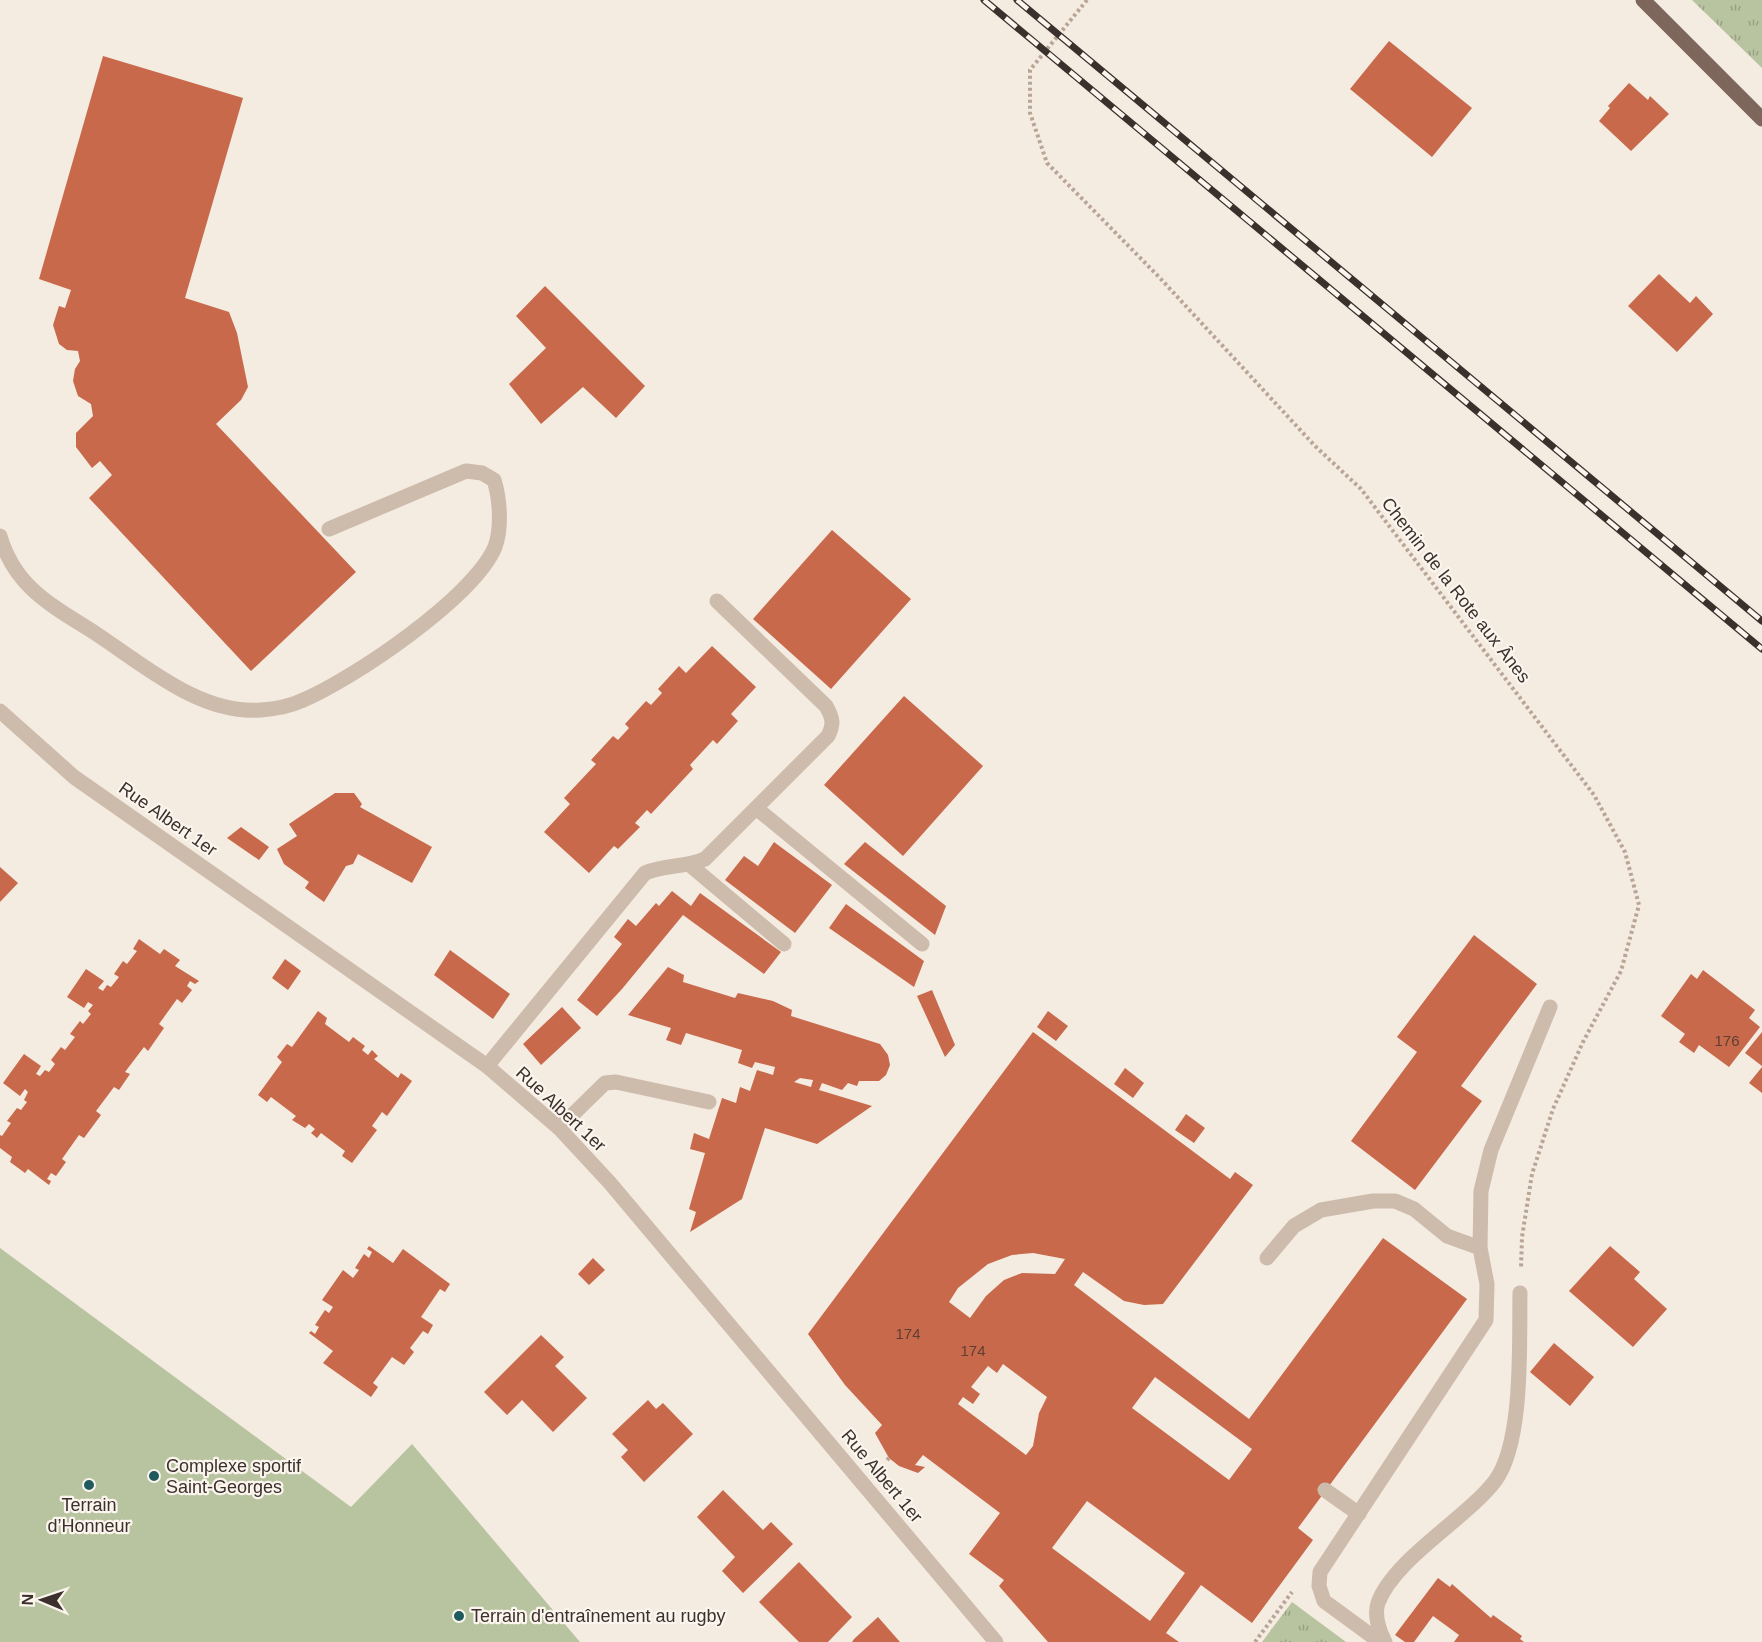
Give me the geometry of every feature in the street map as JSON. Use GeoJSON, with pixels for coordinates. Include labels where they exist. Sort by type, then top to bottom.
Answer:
{"type":"FeatureCollection","features":[{"type":"Feature","properties":{"kind":"main road"},"geometry":{"type":"LineString","coordinates":[[1643,0],[1762,119]]}},
{"type":"Feature","properties":{"kind":"street"},"geometry":{"type":"LineString","coordinates":[[0,536],[6,559],[37,596],[175,685],[219,707],[261,710],[300,702],[344,678],[423,625],[472,581],[495,546],[499,513],[498,492],[494,480],[482,473],[466,471],[329,529]]}},
{"type":"Feature","properties":{"kind":"street"},"geometry":{"type":"LineString","coordinates":[[487,1066],[645,873],[664,865],[690,865],[705,859],[828,736],[832,726],[832,717],[826,706],[717,601]]}},
{"type":"Feature","properties":{"kind":"street","name":"Rue Albert 1er"},"geometry":{"type":"LineString","coordinates":[[0,711],[74,777],[487,1066],[559,1128],[617,1192],[996,1642]]}},
{"type":"Feature","properties":{"kind":"street"},"geometry":{"type":"LineString","coordinates":[[756,808],[922,944]]}},
{"type":"Feature","properties":{"kind":"street"},"geometry":{"type":"LineString","coordinates":[[690,865],[784,944]]}},
{"type":"Feature","properties":{"kind":"street"},"geometry":{"type":"LineString","coordinates":[[1380,1642],[1324,1601],[1319,1586],[1320,1572],[1485,1320],[1487,1284],[1480,1248],[1481,1191],[1491,1150],[1550,1007]]}},
{"type":"Feature","properties":{"kind":"street"},"geometry":{"type":"LineString","coordinates":[[559,1128],[605,1083],[616,1082],[709,1102]]}},
{"type":"Feature","properties":{"kind":"street"},"geometry":{"type":"LineString","coordinates":[[1267,1258],[1294,1226],[1321,1210],[1373,1201],[1395,1201],[1414,1209],[1447,1236],[1480,1248]]}},
{"type":"Feature","properties":{"kind":"street"},"geometry":{"type":"LineString","coordinates":[[1385,1642],[1378,1628],[1377,1604],[1392,1579],[1496,1480],[1511,1444],[1516,1400],[1520,1293]]}},
{"type":"Feature","properties":{"kind":"street"},"geometry":{"type":"LineString","coordinates":[[1325,1490],[1359,1514]]}},
{"type":"Feature","properties":{"kind":"path","name":"Chemin de la Rote aux Ânes"},"geometry":{"type":"LineString","coordinates":[[1087,0],[1030,70],[1030,113],[1047,163],[1151,269],[1315,446],[1361,489],[1594,795],[1625,852],[1639,905],[1622,971],[1583,1042],[1553,1109],[1532,1174],[1522,1237],[1520,1293]]}},
{"type":"Feature","properties":{"kind":"green space"},"geometry":{"type":"Polygon","coordinates":[[[1692,0],[1762,0],[1762,68],[1692,0]]]}},
{"type":"Feature","properties":{"kind":"green space","name":"Complexe sportif Saint-Georges"},"geometry":{"type":"Polygon","coordinates":[[[0,1248],[351,1507],[412,1444],[580,1642],[0,1642],[0,1248]]]}},
{"type":"Feature","properties":{"kind":"green space"},"geometry":{"type":"Polygon","coordinates":[[[1292,1602],[1346,1642],[1262,1642],[1292,1602]]]}},
{"type":"Feature","properties":{"kind":"building"},"geometry":{"type":"Polygon","coordinates":[[[1389,41],[1472,108],[1432,157],[1350,89],[1389,41]]]}},
{"type":"Feature","properties":{"kind":"building"},"geometry":{"type":"Polygon","coordinates":[[[103,56],[243,98],[185,298],[229,312],[237,333],[248,387],[241,400],[216,424],[356,572],[251,671],[89,498],[112,475],[100,461],[92,468],[76,447],[76,433],[93,416],[91,404],[78,396],[73,381],[75,369],[80,361],[78,351],[67,350],[59,344],[53,325],[59,306],[65,308],[71,290],[39,279],[103,56]]]}},
{"type":"Feature","properties":{"kind":"building"},"geometry":{"type":"Polygon","coordinates":[[[1629,83],[1648,100],[1650,96],[1669,114],[1631,151],[1599,121],[1610,108],[1608,106],[1629,83]]]}},
{"type":"Feature","properties":{"kind":"building"},"geometry":{"type":"Polygon","coordinates":[[[1659,274],[1690,303],[1696,296],[1713,314],[1677,352],[1628,306],[1659,274]]]}},
{"type":"Feature","properties":{"kind":"building"},"geometry":{"type":"Polygon","coordinates":[[[545,286],[645,386],[616,418],[583,387],[541,424],[509,384],[546,348],[516,316],[545,286]]]}},
{"type":"Feature","properties":{"kind":"building"},"geometry":{"type":"Polygon","coordinates":[[[832,530],[911,599],[831,689],[753,619],[832,530]]]}},
{"type":"Feature","properties":{"kind":"building"},"geometry":{"type":"Polygon","coordinates":[[[712,646],[756,687],[731,714],[738,721],[717,744],[713,740],[690,765],[693,769],[651,814],[647,810],[635,823],[640,827],[618,849],[614,846],[589,873],[544,832],[570,804],[564,798],[596,764],[591,760],[613,736],[618,740],[629,728],[625,724],[646,701],[651,705],[662,693],[658,689],[679,666],[686,673],[712,646]]]}},
{"type":"Feature","properties":{"kind":"building"},"geometry":{"type":"Polygon","coordinates":[[[904,696],[983,766],[903,856],[824,785],[904,696]]]}},
{"type":"Feature","properties":{"kind":"building"},"geometry":{"type":"Polygon","coordinates":[[[335,793],[354,793],[362,804],[360,807],[432,847],[412,883],[358,854],[353,864],[346,866],[324,902],[305,888],[309,882],[284,864],[277,849],[297,836],[289,824],[335,793]]]}},
{"type":"Feature","properties":{"kind":"building"},"geometry":{"type":"Polygon","coordinates":[[[241,827],[269,847],[259,860],[227,838],[241,827]]]}},
{"type":"Feature","properties":{"kind":"building"},"geometry":{"type":"Polygon","coordinates":[[[774,842],[832,885],[795,933],[725,880],[744,856],[758,866],[774,842]]]}},
{"type":"Feature","properties":{"kind":"building"},"geometry":{"type":"Polygon","coordinates":[[[865,842],[946,906],[935,935],[844,864],[865,842]]]}},
{"type":"Feature","properties":{"kind":"building"},"geometry":{"type":"Polygon","coordinates":[[[0,867],[18,883],[0,902],[0,867]]]}},
{"type":"Feature","properties":{"kind":"building"},"geometry":{"type":"Polygon","coordinates":[[[672,891],[691,906],[700,893],[781,952],[764,974],[683,915],[597,1016],[577,1000],[622,944],[614,937],[628,919],[636,926],[656,903],[659,906],[672,891]]]}},
{"type":"Feature","properties":{"kind":"building"},"geometry":{"type":"Polygon","coordinates":[[[846,904],[924,961],[914,987],[829,928],[846,904]]]}},
{"type":"Feature","properties":{"kind":"building"},"geometry":{"type":"Polygon","coordinates":[[[1474,935],[1537,984],[1461,1086],[1482,1101],[1415,1190],[1351,1141],[1417,1052],[1397,1037],[1474,935]]]}},
{"type":"Feature","properties":{"kind":"building"},"geometry":{"type":"Polygon","coordinates":[[[139,939],[160,954],[164,949],[180,960],[175,966],[199,981],[195,984],[190,981],[187,986],[192,990],[182,1003],[177,999],[159,1024],[164,1028],[148,1051],[144,1047],[125,1072],[130,1074],[119,1090],[114,1087],[96,1111],[101,1115],[84,1138],[79,1135],[62,1159],[66,1162],[56,1176],[51,1173],[47,1179],[51,1181],[49,1185],[28,1169],[25,1173],[10,1162],[12,1157],[0,1148],[0,1135],[2,1136],[11,1123],[7,1121],[17,1108],[21,1110],[27,1102],[24,1100],[28,1092],[25,1089],[20,1096],[3,1083],[24,1054],[41,1066],[36,1074],[40,1076],[45,1070],[49,1072],[55,1064],[51,1060],[61,1047],[65,1050],[75,1037],[70,1034],[80,1021],[83,1024],[91,1014],[88,1011],[93,1005],[88,1002],[84,1008],[67,997],[86,969],[104,981],[98,988],[103,991],[107,985],[111,987],[119,977],[114,974],[123,961],[127,964],[137,951],[133,949],[139,939]]]}},
{"type":"Feature","properties":{"kind":"building"},"geometry":{"type":"Polygon","coordinates":[[[450,950],[510,994],[493,1019],[434,975],[450,950]]]}},
{"type":"Feature","properties":{"kind":"building"},"geometry":{"type":"Polygon","coordinates":[[[285,959],[301,971],[288,990],[272,978],[285,959]]]}},
{"type":"Feature","properties":{"kind":"building"},"geometry":{"type":"Polygon","coordinates":[[[668,967],[684,975],[683,982],[735,998],[738,993],[773,1001],[792,1010],[791,1016],[880,1044],[888,1055],[890,1065],[886,1075],[879,1081],[859,1081],[857,1086],[848,1083],[842,1090],[822,1083],[819,1090],[872,1106],[817,1144],[765,1128],[742,1199],[690,1232],[696,1212],[689,1209],[705,1153],[690,1149],[694,1133],[709,1139],[722,1098],[736,1103],[740,1087],[750,1091],[757,1070],[773,1075],[775,1067],[755,1062],[752,1068],[738,1063],[742,1050],[686,1033],[681,1045],[666,1040],[671,1028],[628,1015],[668,967]],[[800,1078],[794,1082],[811,1087],[813,1080],[800,1078]]]}},
{"type":"Feature","properties":{"kind":"building"},"geometry":{"type":"Polygon","coordinates":[[[1703,970],[1755,1010],[1749,1018],[1760,1027],[1729,1067],[1699,1045],[1694,1053],[1679,1042],[1685,1034],[1661,1016],[1691,974],[1697,979],[1703,970]]]}},
{"type":"Feature","properties":{"kind":"building"},"geometry":{"type":"Polygon","coordinates":[[[932,990],[955,1045],[945,1057],[917,996],[932,990]]]}},
{"type":"Feature","properties":{"kind":"building"},"geometry":{"type":"Polygon","coordinates":[[[562,1007],[581,1028],[541,1065],[523,1044],[562,1007]]]}},
{"type":"Feature","properties":{"kind":"building"},"geometry":{"type":"Polygon","coordinates":[[[318,1011],[327,1018],[325,1024],[349,1042],[353,1037],[365,1046],[362,1050],[368,1055],[372,1050],[378,1056],[374,1059],[398,1078],[401,1073],[412,1081],[387,1116],[382,1112],[372,1126],[377,1130],[352,1163],[342,1156],[345,1151],[321,1133],[317,1138],[311,1133],[315,1129],[309,1124],[305,1128],[292,1120],[296,1116],[271,1097],[267,1102],[258,1095],[282,1062],[277,1057],[287,1044],[292,1047],[318,1011]]]}},
{"type":"Feature","properties":{"kind":"building"},"geometry":{"type":"Polygon","coordinates":[[[1048,1011],[1068,1026],[1056,1041],[1037,1027],[1048,1011]]]}},
{"type":"Feature","properties":{"kind":"building"},"geometry":{"type":"Polygon","coordinates":[[[1033,1032],[1230,1179],[1235,1172],[1253,1185],[1163,1304],[1144,1305],[1124,1301],[1083,1272],[1074,1285],[1249,1419],[1383,1238],[1467,1299],[1298,1528],[1313,1540],[1252,1623],[1201,1585],[1166,1633],[1179,1642],[1048,1642],[999,1586],[1004,1580],[969,1554],[1000,1513],[923,1455],[915,1465],[925,1467],[918,1473],[899,1466],[889,1458],[875,1433],[882,1425],[845,1385],[808,1334],[1033,1032]],[[1033,1253],[1012,1255],[988,1264],[958,1288],[949,1302],[970,1318],[986,1296],[1004,1280],[1022,1273],[1055,1274],[1065,1259],[1033,1253]],[[1003,1364],[997,1373],[988,1366],[971,1387],[980,1394],[973,1404],[963,1397],[958,1404],[1026,1455],[1033,1446],[1039,1413],[1047,1397],[1003,1364]],[[1155,1377],[1132,1408],[1229,1480],[1252,1449],[1155,1377]],[[1087,1501],[1052,1548],[1150,1621],[1185,1573],[1087,1501]]]}},
{"type":"Feature","properties":{"kind":"building"},"geometry":{"type":"Polygon","coordinates":[[[1762,1032],[1762,1066],[1745,1053],[1762,1032]]]}},
{"type":"Feature","properties":{"kind":"building"},"geometry":{"type":"Polygon","coordinates":[[[1762,1067],[1762,1093],[1749,1083],[1762,1067]]]}},
{"type":"Feature","properties":{"kind":"building"},"geometry":{"type":"Polygon","coordinates":[[[1125,1068],[1144,1083],[1133,1098],[1114,1084],[1125,1068]]]}},
{"type":"Feature","properties":{"kind":"building"},"geometry":{"type":"Polygon","coordinates":[[[1186,1114],[1205,1128],[1194,1143],[1175,1130],[1186,1114]]]}},
{"type":"Feature","properties":{"kind":"building"},"geometry":{"type":"Polygon","coordinates":[[[369,1246],[393,1263],[403,1249],[450,1284],[445,1292],[440,1289],[421,1317],[433,1325],[428,1334],[423,1331],[410,1348],[414,1352],[404,1365],[392,1357],[373,1383],[378,1387],[371,1397],[323,1363],[333,1351],[309,1333],[311,1331],[315,1334],[319,1327],[315,1325],[325,1310],[329,1313],[333,1307],[322,1300],[343,1270],[353,1278],[359,1270],[355,1268],[364,1254],[369,1258],[372,1252],[367,1249],[369,1246]]]}},
{"type":"Feature","properties":{"kind":"building"},"geometry":{"type":"Polygon","coordinates":[[[1610,1246],[1640,1272],[1634,1279],[1667,1309],[1633,1347],[1569,1291],[1610,1246]]]}},
{"type":"Feature","properties":{"kind":"building"},"geometry":{"type":"Polygon","coordinates":[[[593,1258],[605,1270],[589,1285],[578,1274],[593,1258]]]}},
{"type":"Feature","properties":{"kind":"building"},"geometry":{"type":"Polygon","coordinates":[[[541,1335],[564,1357],[555,1366],[587,1398],[553,1432],[522,1400],[507,1415],[484,1392],[541,1335]]]}},
{"type":"Feature","properties":{"kind":"building"},"geometry":{"type":"Polygon","coordinates":[[[1554,1343],[1594,1377],[1570,1406],[1530,1372],[1554,1343]]]}},
{"type":"Feature","properties":{"kind":"building"},"geometry":{"type":"Polygon","coordinates":[[[648,1400],[656,1409],[663,1403],[693,1434],[644,1482],[621,1457],[628,1450],[612,1434],[648,1400]]]}},
{"type":"Feature","properties":{"kind":"building"},"geometry":{"type":"Polygon","coordinates":[[[723,1490],[763,1530],[771,1522],[793,1544],[743,1593],[722,1571],[735,1557],[697,1517],[723,1490]]]}},
{"type":"Feature","properties":{"kind":"building"},"geometry":{"type":"Polygon","coordinates":[[[799,1562],[852,1617],[828,1642],[799,1642],[759,1602],[799,1562]]]}},
{"type":"Feature","properties":{"kind":"building"},"geometry":{"type":"Polygon","coordinates":[[[1438,1578],[1450,1587],[1452,1584],[1491,1618],[1493,1615],[1522,1636],[1520,1639],[1524,1642],[1454,1642],[1459,1635],[1433,1616],[1414,1642],[1405,1642],[1395,1635],[1438,1578]]]}},
{"type":"Feature","properties":{"kind":"building"},"geometry":{"type":"Polygon","coordinates":[[[878,1617],[900,1642],[852,1642],[854,1639],[878,1617]]]}},
{"type":"Feature","properties":{"kind":"railway"},"geometry":{"type":"LineString","coordinates":[[984,0],[1762,649]]}},
{"type":"Feature","properties":{"kind":"railway"},"geometry":{"type":"LineString","coordinates":[[1017,0],[1762,621]]}},
{"type":"Feature","properties":{"kind":"place","name":"Complexe sportif Saint-Georges"},"geometry":{"type":"Point","coordinates":[154,1476]}},
{"type":"Feature","properties":{"kind":"place","name":"Terrain d’Honneur"},"geometry":{"type":"Point","coordinates":[89,1485]}},
{"type":"Feature","properties":{"kind":"place","name":"Terrain d'entraînement au rugby"},"geometry":{"type":"Point","coordinates":[459,1616]}}]}
